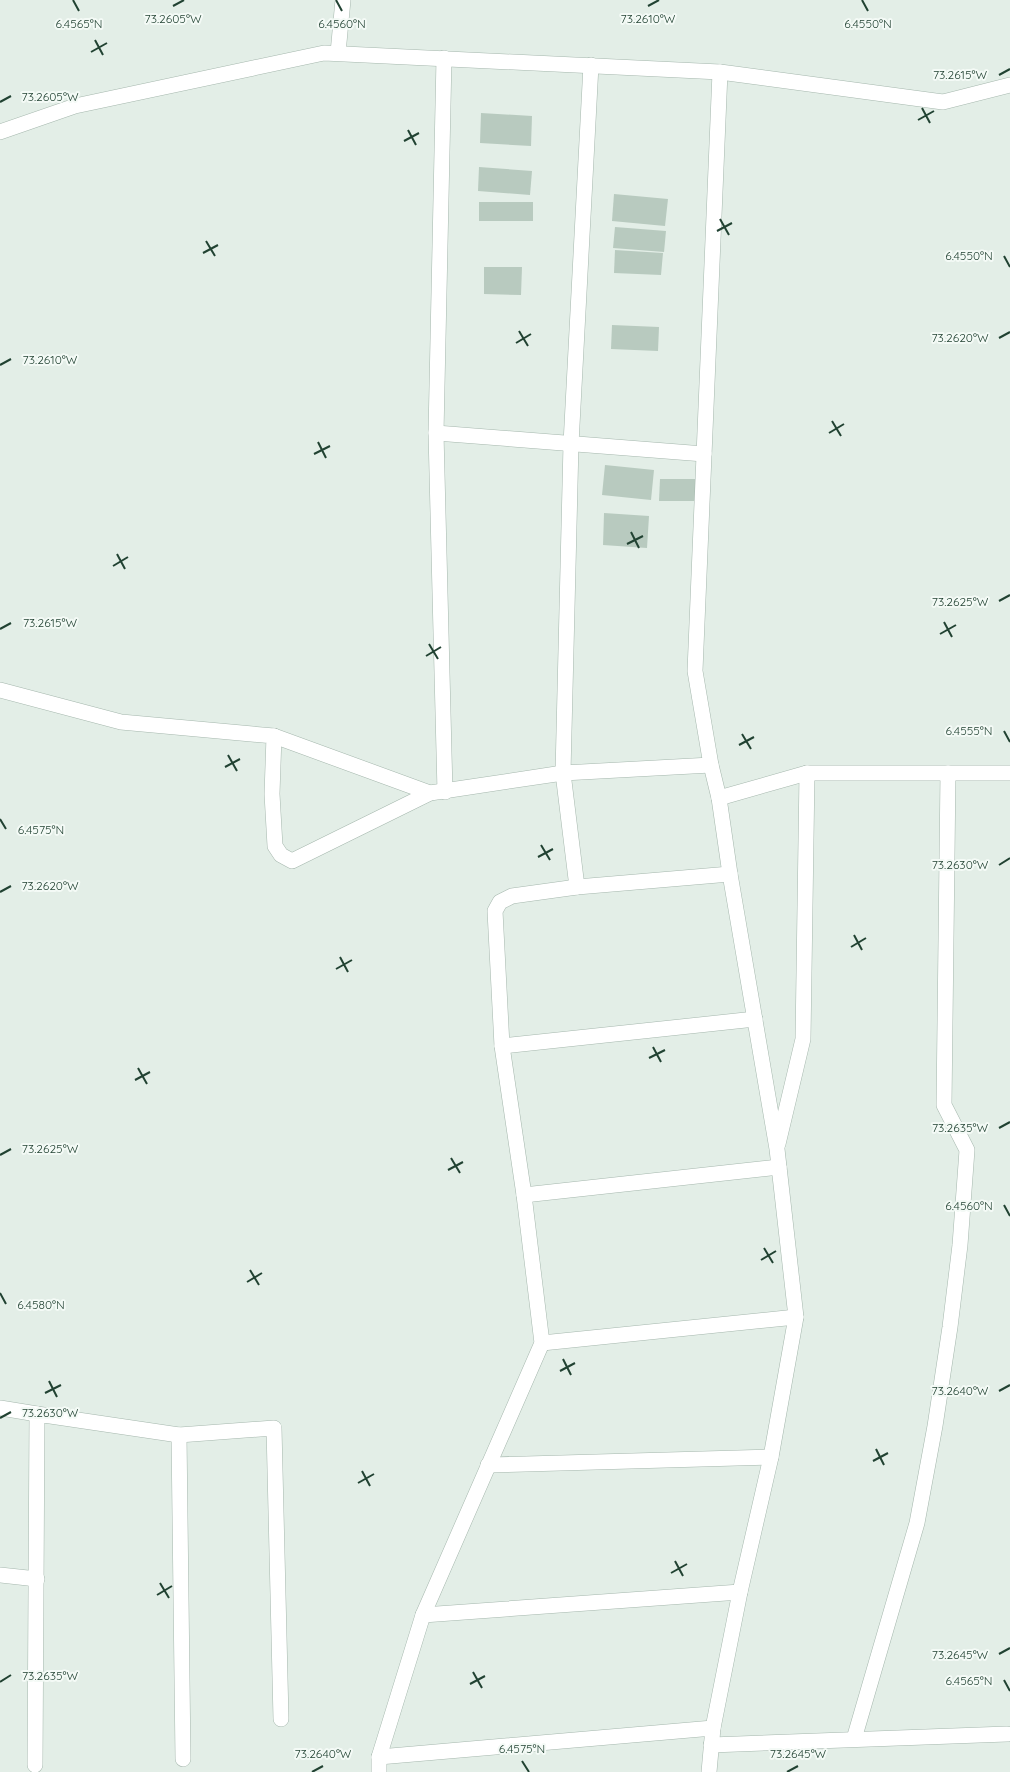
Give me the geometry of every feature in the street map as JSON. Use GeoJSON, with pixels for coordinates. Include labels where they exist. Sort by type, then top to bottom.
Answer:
{"type":"FeatureCollection","features":[{"type":"Feature","properties":{"kind":"street"},"geometry":{"type":"LineString","coordinates":[[338,53],[343,0]]}},
{"type":"Feature","properties":{"kind":"street"},"geometry":{"type":"LineString","coordinates":[[0,132],[75,106],[324,53],[720,72],[943,102],[1010,85]]}},
{"type":"Feature","properties":{"kind":"street"},"geometry":{"type":"LineString","coordinates":[[438,792],[436,433],[444,58]]}},
{"type":"Feature","properties":{"kind":"street"},"geometry":{"type":"LineString","coordinates":[[577,887],[563,773],[571,444],[591,65]]}},
{"type":"Feature","properties":{"kind":"street"},"geometry":{"type":"LineString","coordinates":[[709,1772],[713,1728],[740,1592],[770,1457],[796,1317],[777,1149],[730,874],[719,798],[711,765],[695,671],[720,72]]}},
{"type":"Feature","properties":{"kind":"street"},"geometry":{"type":"LineString","coordinates":[[436,433],[704,454]]}},
{"type":"Feature","properties":{"kind":"street"},"geometry":{"type":"LineString","coordinates":[[0,690],[121,722],[274,736],[438,792]]}},
{"type":"Feature","properties":{"kind":"street"},"geometry":{"type":"LineString","coordinates":[[274,736],[272,794],[275,846],[281,855],[292,861],[438,792],[563,773],[711,765]]}},
{"type":"Feature","properties":{"kind":"street"},"geometry":{"type":"LineString","coordinates":[[719,798],[807,773],[1010,773]]}},
{"type":"Feature","properties":{"kind":"street"},"geometry":{"type":"LineString","coordinates":[[777,1149],[804,1039],[807,773]]}},
{"type":"Feature","properties":{"kind":"street"},"geometry":{"type":"LineString","coordinates":[[854,1739],[917,1523],[935,1426],[960,1244],[968,1150],[944,1105],[948,773]]}},
{"type":"Feature","properties":{"kind":"street"},"geometry":{"type":"LineString","coordinates":[[713,1728],[379,1764],[423,1615],[542,1343],[524,1195],[502,1046],[495,911],[500,902],[512,896],[577,887],[730,874]]}},
{"type":"Feature","properties":{"kind":"street"},"geometry":{"type":"LineString","coordinates":[[502,1046],[754,1018]]}},
{"type":"Feature","properties":{"kind":"street"},"geometry":{"type":"LineString","coordinates":[[524,1195],[779,1167]]}},
{"type":"Feature","properties":{"kind":"street"},"geometry":{"type":"LineString","coordinates":[[542,1343],[796,1317]]}},
{"type":"Feature","properties":{"kind":"street"},"geometry":{"type":"LineString","coordinates":[[0,1408],[179,1435],[274,1428],[281,1719]]}},
{"type":"Feature","properties":{"kind":"street"},"geometry":{"type":"LineString","coordinates":[[35,1765],[38,1579],[37,1414]]}},
{"type":"Feature","properties":{"kind":"street"},"geometry":{"type":"LineString","coordinates":[[179,1435],[183,1759]]}},
{"type":"Feature","properties":{"kind":"street"},"geometry":{"type":"LineString","coordinates":[[488,1465],[770,1457]]}},
{"type":"Feature","properties":{"kind":"street"},"geometry":{"type":"LineString","coordinates":[[0,1575],[38,1579]]}},
{"type":"Feature","properties":{"kind":"street"},"geometry":{"type":"LineString","coordinates":[[423,1615],[740,1592]]}},
{"type":"Feature","properties":{"kind":"street"},"geometry":{"type":"LineString","coordinates":[[711,1745],[1007,1734]]}},
{"type":"Feature","properties":{"kind":"building"},"geometry":{"type":"Polygon","coordinates":[[[481,113],[532,116],[531,146],[480,143],[481,113]]]}},
{"type":"Feature","properties":{"kind":"building"},"geometry":{"type":"Polygon","coordinates":[[[479,167],[532,171],[530,195],[478,191],[479,167]]]}},
{"type":"Feature","properties":{"kind":"building"},"geometry":{"type":"Polygon","coordinates":[[[614,194],[668,199],[665,226],[612,221],[614,194]]]}},
{"type":"Feature","properties":{"kind":"building"},"geometry":{"type":"Polygon","coordinates":[[[479,202],[533,202],[533,221],[479,221],[479,202]]]}},
{"type":"Feature","properties":{"kind":"building"},"geometry":{"type":"Polygon","coordinates":[[[615,227],[666,231],[664,252],[613,248],[615,227]]]}},
{"type":"Feature","properties":{"kind":"building"},"geometry":{"type":"Polygon","coordinates":[[[615,250],[663,253],[661,275],[614,273],[615,250]]]}},
{"type":"Feature","properties":{"kind":"building"},"geometry":{"type":"Polygon","coordinates":[[[484,267],[522,267],[521,295],[484,294],[484,267]]]}},
{"type":"Feature","properties":{"kind":"building"},"geometry":{"type":"Polygon","coordinates":[[[612,325],[659,327],[658,351],[611,349],[612,325]]]}},
{"type":"Feature","properties":{"kind":"building"},"geometry":{"type":"Polygon","coordinates":[[[605,465],[654,470],[651,500],[602,495],[605,465]]]}},
{"type":"Feature","properties":{"kind":"building"},"geometry":{"type":"Polygon","coordinates":[[[660,479],[697,479],[697,501],[659,501],[660,479]]]}},
{"type":"Feature","properties":{"kind":"building"},"geometry":{"type":"Polygon","coordinates":[[[604,513],[649,516],[647,548],[603,545],[604,513]]]}}]}
